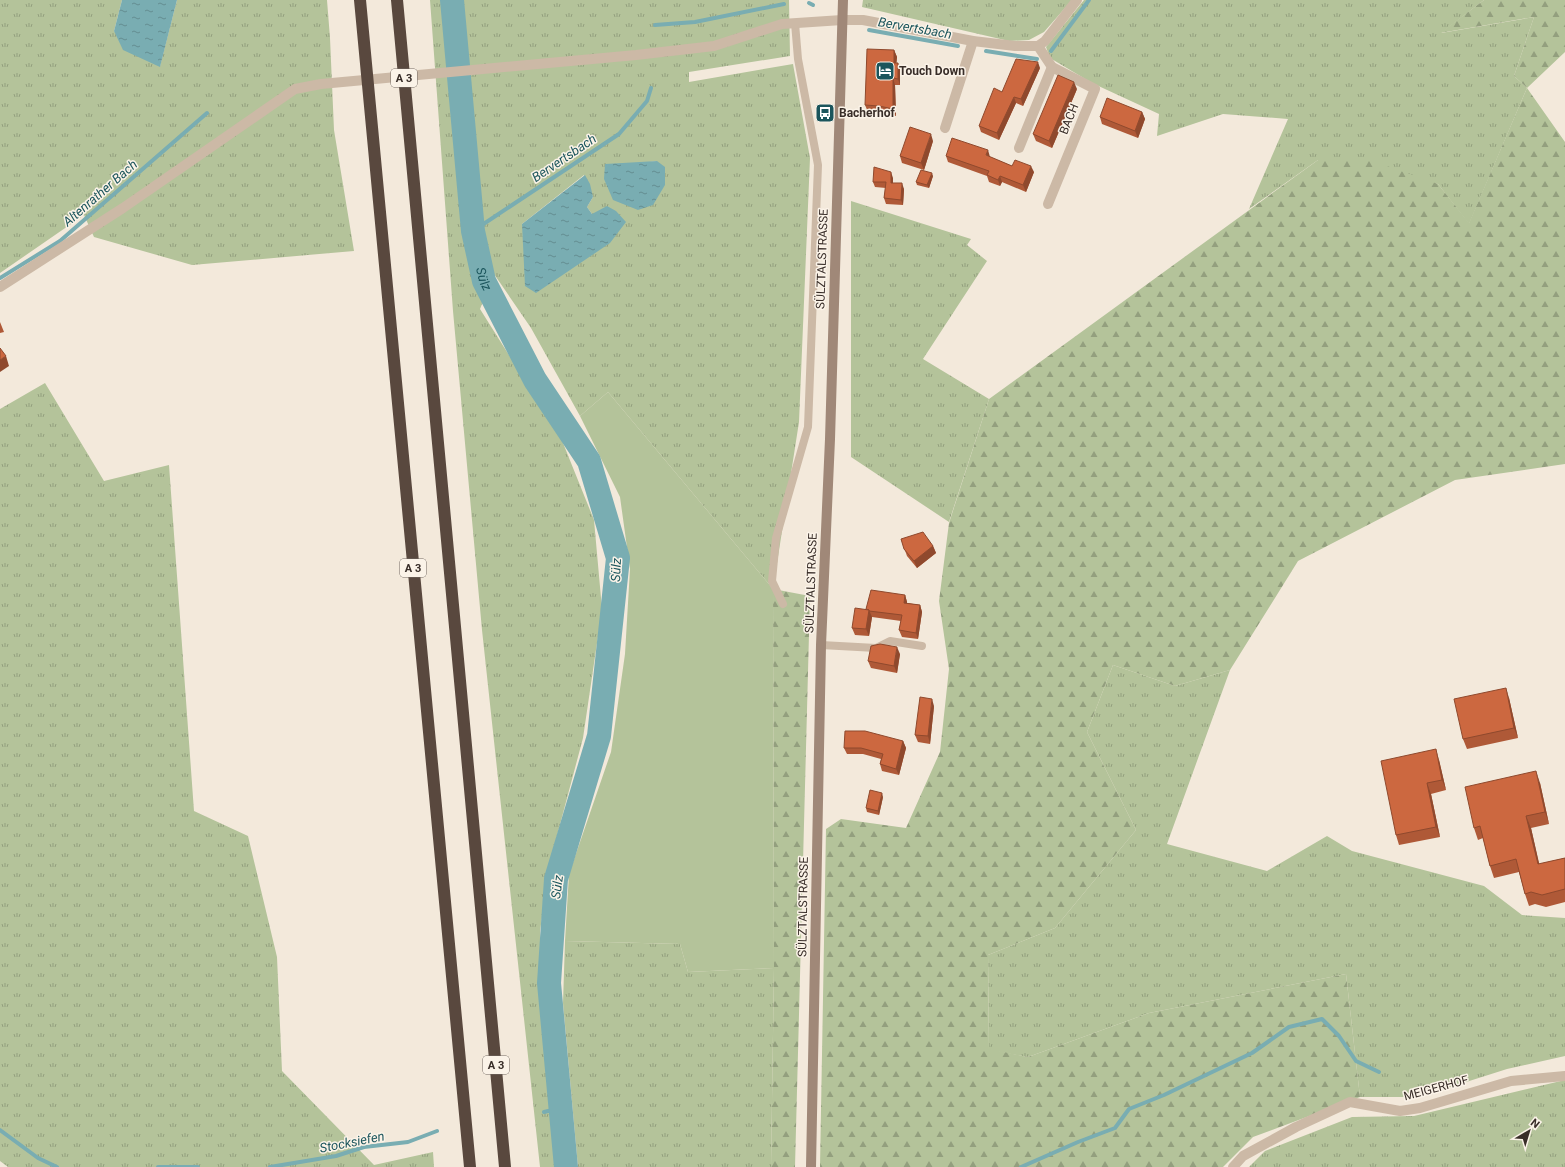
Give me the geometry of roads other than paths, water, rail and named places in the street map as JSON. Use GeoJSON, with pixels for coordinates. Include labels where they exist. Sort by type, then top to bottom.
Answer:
{"type":"FeatureCollection","features":[{"type":"Feature","properties":{"kind":"highway","name":"A 3"},"geometry":{"type":"LineString","coordinates":[[360,0],[470,1167]]}},
{"type":"Feature","properties":{"kind":"highway","name":"A 3"},"geometry":{"type":"LineString","coordinates":[[397,0],[505,1167]]}},
{"type":"Feature","properties":{"kind":"main road","name":"SÜLZTALSTRASSE"},"geometry":{"type":"LineString","coordinates":[[811,1167],[821,645],[830,439],[843,0]]}},
{"type":"Feature","properties":{"kind":"street"},"geometry":{"type":"LineString","coordinates":[[0,286],[123,208],[296,89],[321,84],[714,46],[782,24],[842,20],[863,20],[973,41],[1028,47],[1038,46],[1044,42],[1077,0]]}},
{"type":"Feature","properties":{"kind":"street"},"geometry":{"type":"LineString","coordinates":[[945,128],[973,41]]}},
{"type":"Feature","properties":{"kind":"street","name":"BACH"},"geometry":{"type":"LineString","coordinates":[[1038,46],[1052,67],[1095,89],[1048,204]]}},
{"type":"Feature","properties":{"kind":"street"},"geometry":{"type":"LineString","coordinates":[[1019,148],[1052,67]]}},
{"type":"Feature","properties":{"kind":"street","name":"MEIGERHOF"},"geometry":{"type":"LineString","coordinates":[[1233,1167],[1243,1156],[1296,1127],[1350,1102],[1400,1111],[1420,1108],[1511,1081],[1565,1076]]}},
{"type":"Feature","properties":{"kind":"lane"},"geometry":{"type":"LineString","coordinates":[[783,604],[772,581],[776,538],[808,427],[818,165],[798,59],[795,23]]}},
{"type":"Feature","properties":{"kind":"lane"},"geometry":{"type":"LineString","coordinates":[[821,645],[876,648],[890,641],[922,646]]}},
{"type":"Feature","properties":{"kind":"water"},"geometry":{"type":"Polygon","coordinates":[[[122,0],[177,0],[160,67],[123,50],[114,31],[122,0]]]}},
{"type":"Feature","properties":{"kind":"water"},"geometry":{"type":"Polygon","coordinates":[[[657,161],[665,167],[665,185],[653,205],[638,210],[613,200],[604,179],[605,164],[657,161]]]}},
{"type":"Feature","properties":{"kind":"water"},"geometry":{"type":"Polygon","coordinates":[[[585,175],[590,184],[593,197],[587,207],[592,214],[607,206],[616,211],[626,222],[610,243],[536,293],[525,286],[522,224],[585,175]]]}},
{"type":"Feature","properties":{"kind":"waterway","name":"Sülz"},"geometry":{"type":"LineString","coordinates":[[452,0],[473,231],[484,281],[535,380],[589,461],[618,558],[599,736],[556,879],[549,983],[566,1167]]}},
{"type":"Feature","properties":{"kind":"waterway","name":"Bervertsbach"},"geometry":{"type":"LineString","coordinates":[[1051,51],[1089,0]]}},
{"type":"Feature","properties":{"kind":"waterway","name":"Bervertsbach"},"geometry":{"type":"LineString","coordinates":[[809,3],[813,5]]}},
{"type":"Feature","properties":{"kind":"waterway","name":"Bervertsbach"},"geometry":{"type":"LineString","coordinates":[[655,25],[695,22],[784,4]]}},
{"type":"Feature","properties":{"kind":"waterway","name":"Bervertsbach"},"geometry":{"type":"LineString","coordinates":[[869,30],[958,46]]}},
{"type":"Feature","properties":{"kind":"waterway","name":"Bervertsbach"},"geometry":{"type":"LineString","coordinates":[[986,51],[1037,59]]}},
{"type":"Feature","properties":{"kind":"waterway","name":"Bervertsbach"},"geometry":{"type":"LineString","coordinates":[[473,231],[619,134],[647,101],[651,88]]}},
{"type":"Feature","properties":{"kind":"waterway","name":"Altenrather Bach"},"geometry":{"type":"LineString","coordinates":[[0,278],[60,241],[207,113]]}},
{"type":"Feature","properties":{"kind":"waterway"},"geometry":{"type":"LineString","coordinates":[[1021,1167],[1078,1142],[1115,1128],[1129,1109],[1164,1095],[1252,1053],[1289,1027],[1322,1019],[1339,1036],[1356,1061],[1379,1072]]}},
{"type":"Feature","properties":{"kind":"waterway","name":"Stocksiefen"},"geometry":{"type":"LineString","coordinates":[[544,1112],[561,1108]]}},
{"type":"Feature","properties":{"kind":"waterway","name":"Stocksiefen"},"geometry":{"type":"LineString","coordinates":[[0,1130],[38,1158],[57,1167]]}},
{"type":"Feature","properties":{"kind":"waterway","name":"Stocksiefen"},"geometry":{"type":"LineString","coordinates":[[270,1167],[336,1156],[364,1147],[408,1142],[437,1131]]}},
{"type":"Feature","properties":{"kind":"waterway","name":"Stocksiefen"},"geometry":{"type":"LineString","coordinates":[[158,1167],[198,1167]]}},
{"type":"Feature","properties":{"kind":"place","name":"Touch Down"},"geometry":{"type":"Point","coordinates":[885,71]}},
{"type":"Feature","properties":{"kind":"place","name":"Bacherhof"},"geometry":{"type":"Point","coordinates":[825,113]}}]}
